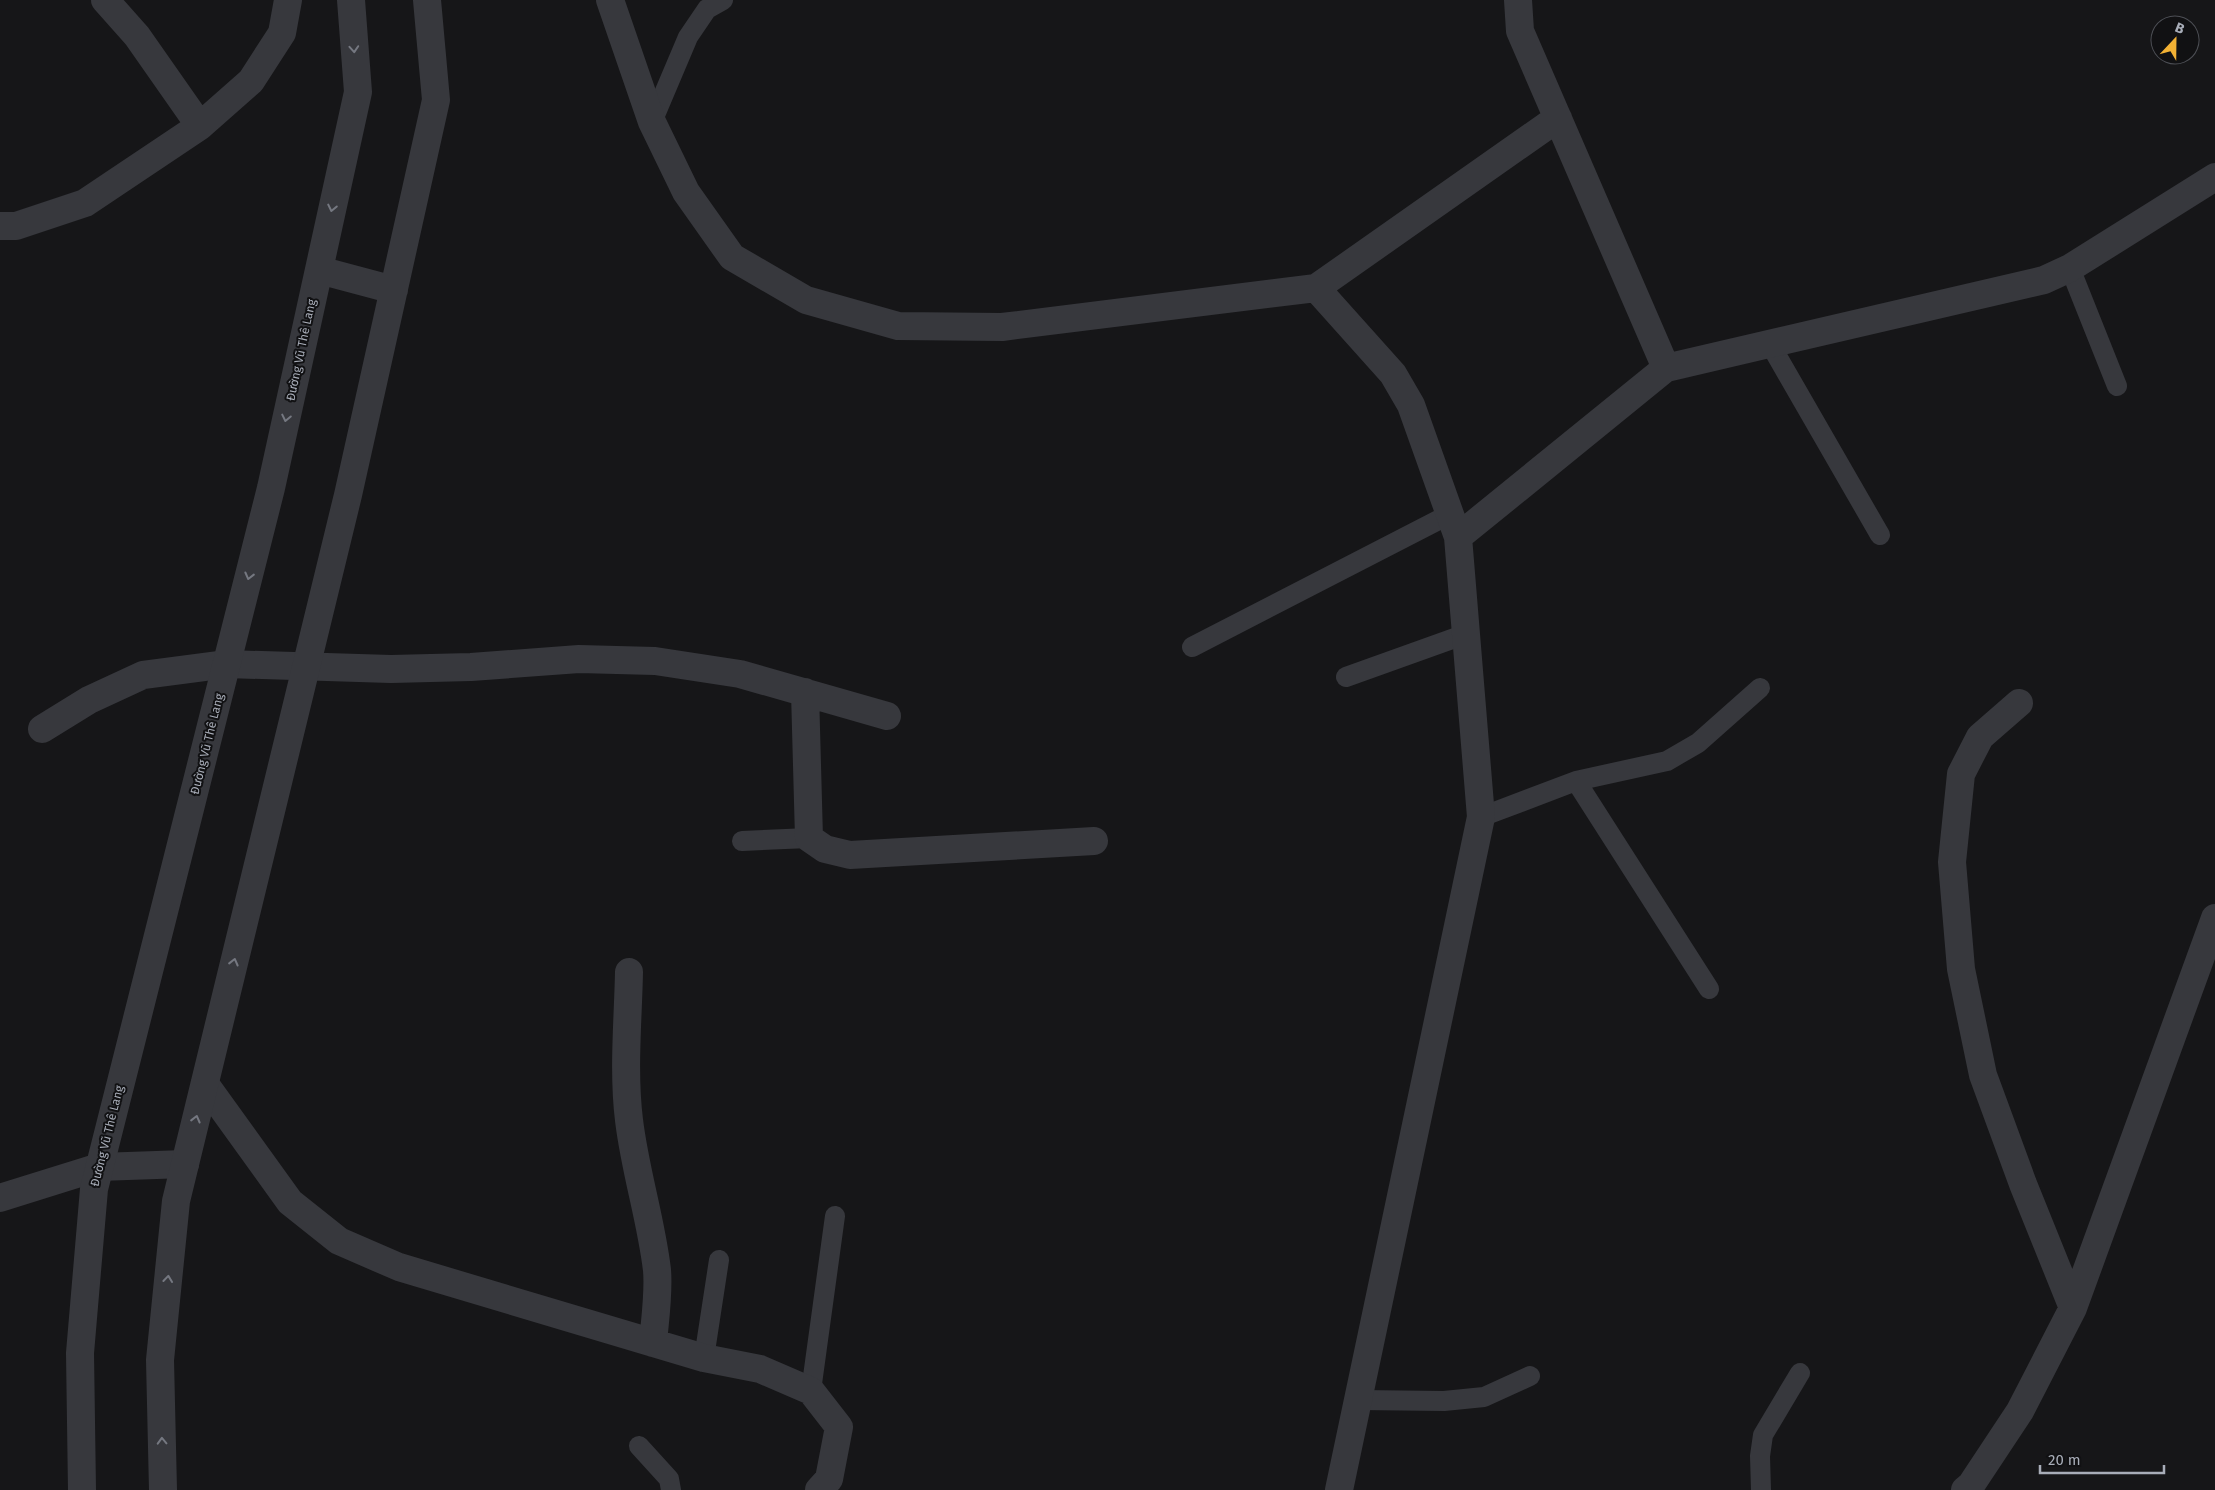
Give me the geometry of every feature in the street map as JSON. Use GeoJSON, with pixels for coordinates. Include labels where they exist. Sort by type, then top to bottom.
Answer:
{"type":"FeatureCollection","features":[{"type":"Feature","properties":{"kind":"street"},"geometry":{"type":"LineString","coordinates":[[105,0],[137,36],[200,126]]}},
{"type":"Feature","properties":{"kind":"street"},"geometry":{"type":"LineString","coordinates":[[0,226],[16,226],[85,203],[200,126],[251,81],[282,33],[288,0]]}},
{"type":"Feature","properties":{"kind":"street","name":"Đường Vũ Thê Lang"},"geometry":{"type":"LineString","coordinates":[[82,1490],[80,1352],[94,1189],[271,488],[358,92],[351,0]]}},
{"type":"Feature","properties":{"kind":"street"},"geometry":{"type":"LineString","coordinates":[[163,1490],[160,1360],[176,1201],[348,494],[436,100],[427,0]]}},
{"type":"Feature","properties":{"kind":"street"},"geometry":{"type":"LineString","coordinates":[[610,0],[652,122],[686,192],[732,257],[806,300],[898,326],[1002,327],[1316,288],[1558,118]]}},
{"type":"Feature","properties":{"kind":"street"},"geometry":{"type":"LineString","coordinates":[[1518,0],[1520,31],[1666,368]]}},
{"type":"Feature","properties":{"kind":"street"},"geometry":{"type":"LineString","coordinates":[[1454,526],[1666,368],[2044,280],[2070,268],[2215,177]]}},
{"type":"Feature","properties":{"kind":"street"},"geometry":{"type":"LineString","coordinates":[[318,270],[394,290]]}},
{"type":"Feature","properties":{"kind":"street"},"geometry":{"type":"LineString","coordinates":[[1316,288],[1393,374],[1411,406],[1454,526],[1466,634],[1480,817],[1339,1490]]}},
{"type":"Feature","properties":{"kind":"street"},"geometry":{"type":"LineString","coordinates":[[42,729],[89,700],[143,675],[227,664],[392,669],[579,659],[655,661],[740,674],[887,716]]}},
{"type":"Feature","properties":{"kind":"street"},"geometry":{"type":"LineString","coordinates":[[805,692],[809,838],[824,849],[850,855],[1094,841]]}},
{"type":"Feature","properties":{"kind":"street"},"geometry":{"type":"LineString","coordinates":[[2019,703],[1980,737],[1961,774],[1952,862],[1961,969],[1983,1075],[2023,1184],[2073,1308]]}},
{"type":"Feature","properties":{"kind":"street"},"geometry":{"type":"LineString","coordinates":[[1965,1490],[2020,1411],[2073,1308],[2215,918]]}},
{"type":"Feature","properties":{"kind":"street"},"geometry":{"type":"LineString","coordinates":[[629,972],[626,1075],[629,1120],[635,1162],[649,1217],[657,1273],[653,1343]]}},
{"type":"Feature","properties":{"kind":"street"},"geometry":{"type":"LineString","coordinates":[[204,1084],[290,1202],[339,1241],[399,1267],[704,1358],[760,1369],[811,1391],[839,1427],[829,1479],[819,1490]]}},
{"type":"Feature","properties":{"kind":"street"},"geometry":{"type":"LineString","coordinates":[[0,1198],[99,1167],[185,1164]]}},
{"type":"Feature","properties":{"kind":"lane"},"geometry":{"type":"LineString","coordinates":[[652,122],[688,37],[707,8],[723,0]]}},
{"type":"Feature","properties":{"kind":"lane"},"geometry":{"type":"LineString","coordinates":[[2070,268],[2117,386]]}},
{"type":"Feature","properties":{"kind":"lane"},"geometry":{"type":"LineString","coordinates":[[1770,344],[1880,535]]}},
{"type":"Feature","properties":{"kind":"lane"},"geometry":{"type":"LineString","coordinates":[[1192,647],[1454,526]]}},
{"type":"Feature","properties":{"kind":"lane"},"geometry":{"type":"LineString","coordinates":[[1346,677],[1466,634]]}},
{"type":"Feature","properties":{"kind":"lane"},"geometry":{"type":"LineString","coordinates":[[1480,817],[1576,781],[1667,761],[1698,743],[1760,688]]}},
{"type":"Feature","properties":{"kind":"lane"},"geometry":{"type":"LineString","coordinates":[[1576,781],[1709,989]]}},
{"type":"Feature","properties":{"kind":"lane"},"geometry":{"type":"LineString","coordinates":[[742,841],[809,838]]}},
{"type":"Feature","properties":{"kind":"lane"},"geometry":{"type":"LineString","coordinates":[[811,1391],[835,1216]]}},
{"type":"Feature","properties":{"kind":"lane"},"geometry":{"type":"LineString","coordinates":[[704,1358],[719,1260]]}},
{"type":"Feature","properties":{"kind":"lane"},"geometry":{"type":"LineString","coordinates":[[1761,1490],[1760,1456],[1763,1435],[1800,1373]]}},
{"type":"Feature","properties":{"kind":"lane"},"geometry":{"type":"LineString","coordinates":[[1358,1400],[1444,1401],[1484,1397],[1530,1376]]}},
{"type":"Feature","properties":{"kind":"lane"},"geometry":{"type":"LineString","coordinates":[[639,1446],[669,1479],[671,1490]]}}]}
